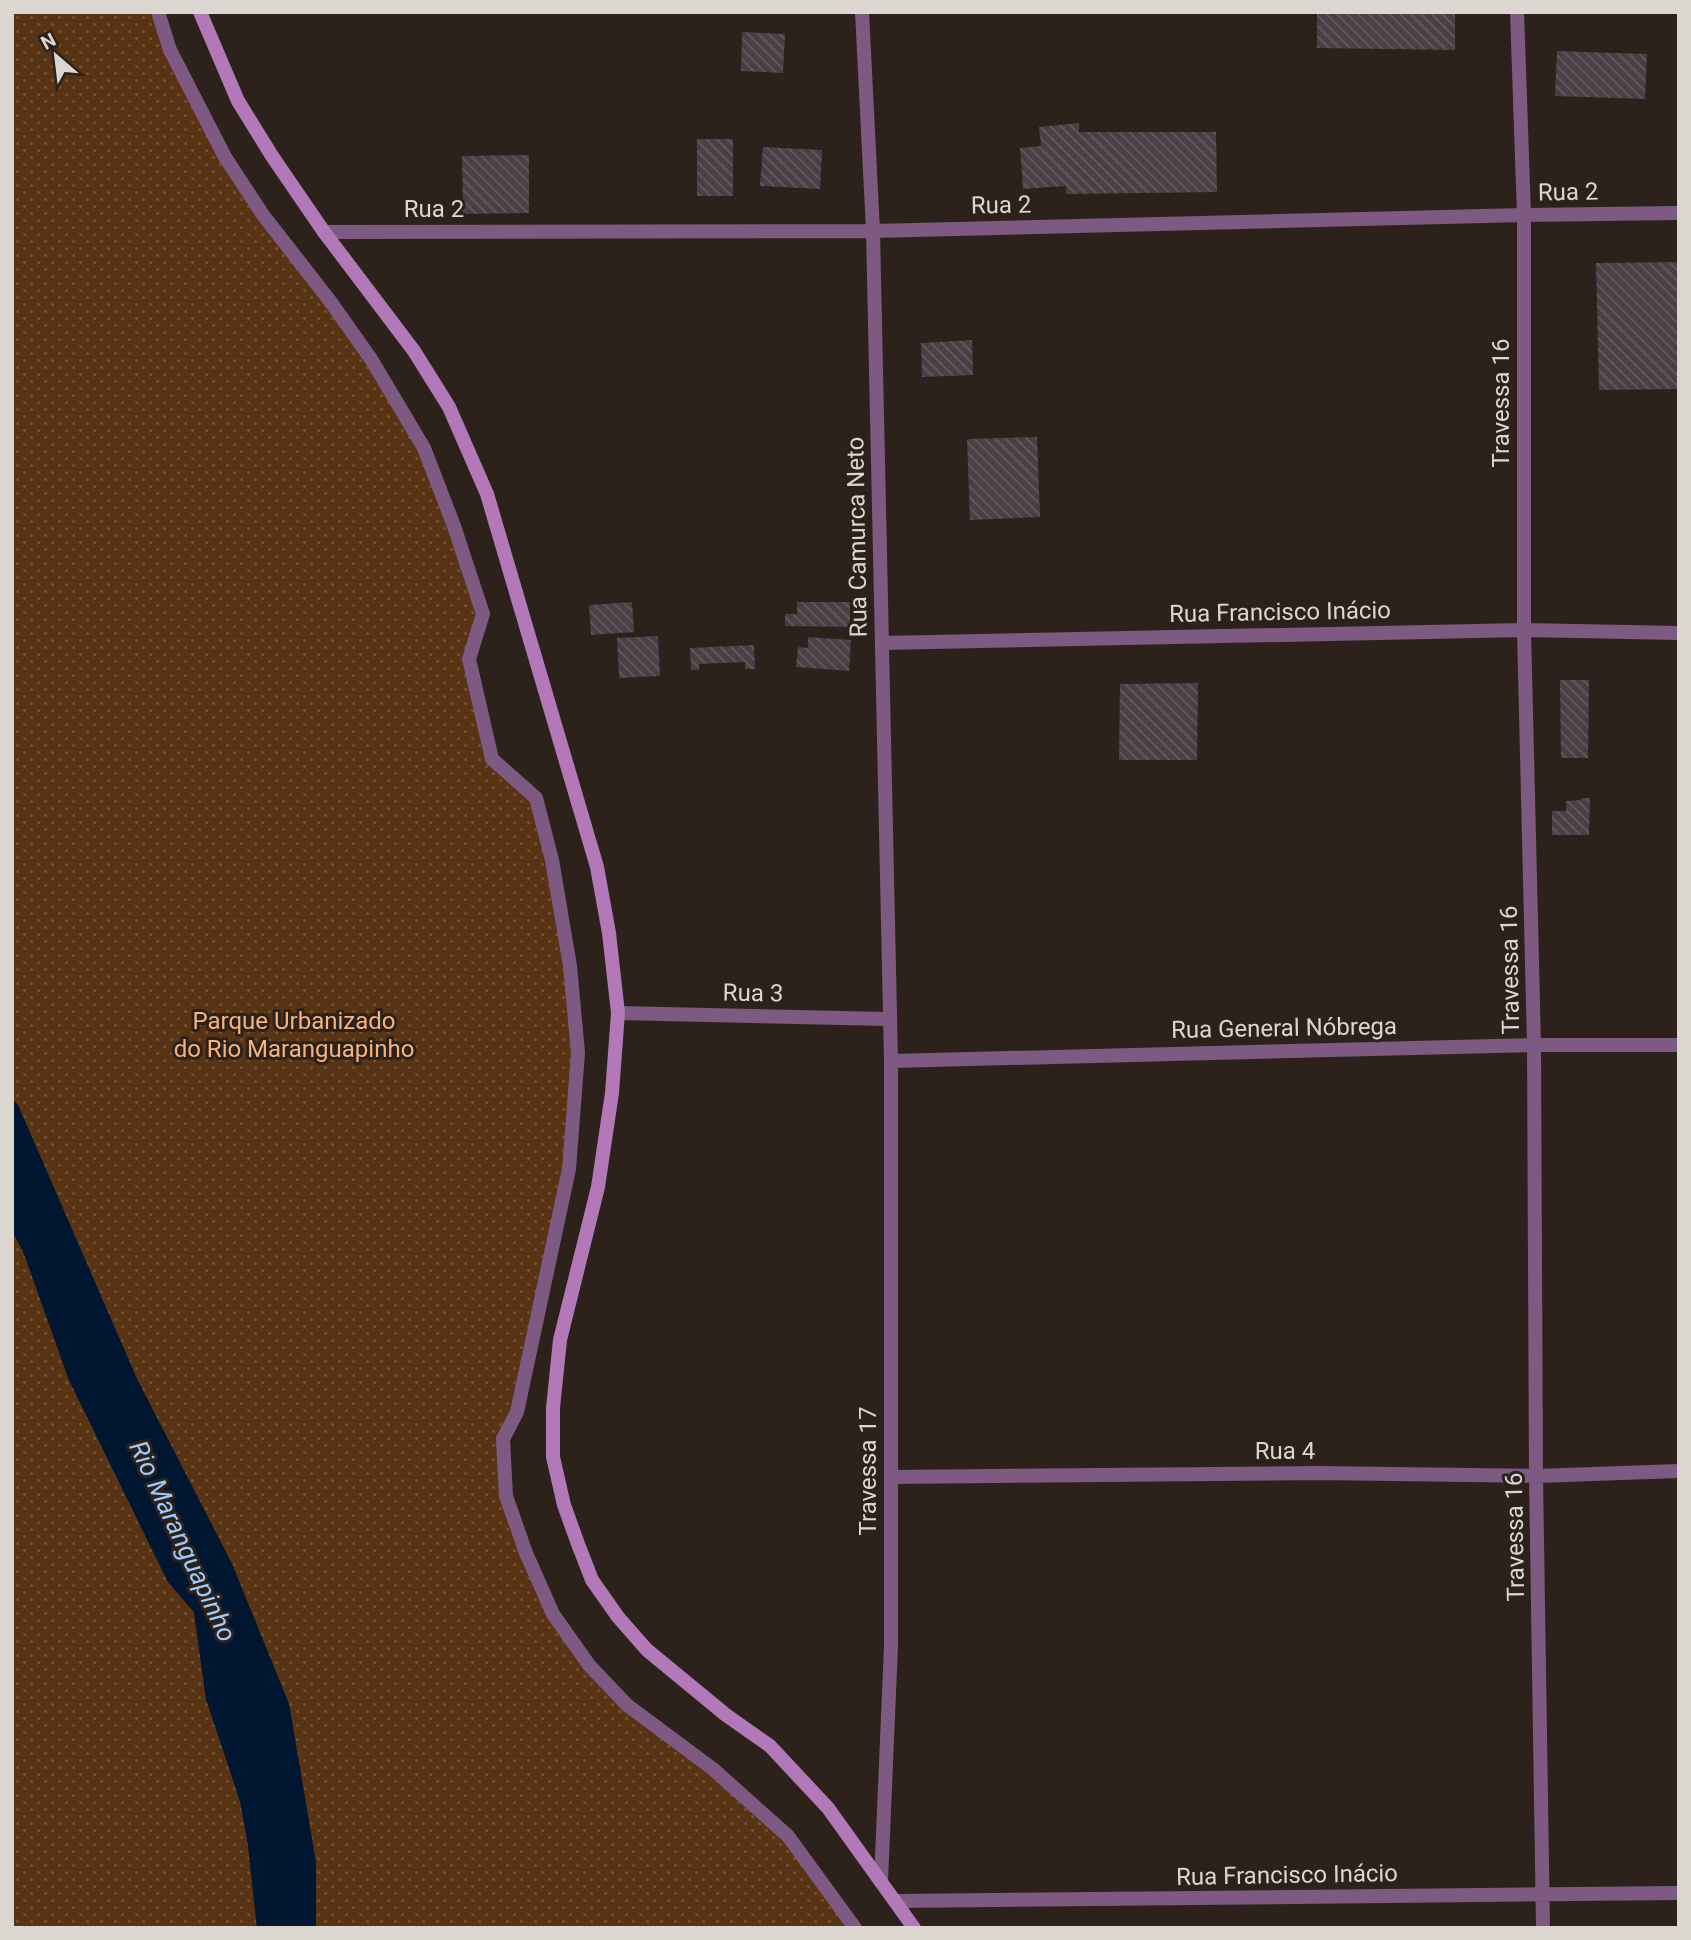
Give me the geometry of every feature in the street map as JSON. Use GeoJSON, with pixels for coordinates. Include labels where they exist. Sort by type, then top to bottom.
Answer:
{"type":"FeatureCollection","features":[{"type":"Feature","properties":{"kind":"main road"},"geometry":{"type":"LineString","coordinates":[[200,12],[238,101],[272,156],[324,232],[414,351],[449,407],[487,494],[597,867],[609,933],[618,1013],[612,1093],[598,1187],[560,1340],[553,1409],[552,1457],[564,1506],[592,1580],[618,1617],[647,1650],[726,1715],[770,1746],[828,1808],[914,1928]]}},
{"type":"Feature","properties":{"kind":"street"},"geometry":{"type":"LineString","coordinates":[[158,12],[170,50],[225,157],[263,215],[371,359],[424,449],[454,526],[483,614],[469,659],[492,759],[536,798],[552,860],[570,967],[578,1053],[569,1168],[517,1412],[503,1439],[506,1496],[526,1553],[553,1614],[589,1665],[627,1705],[713,1769],[788,1836],[855,1928]]}},
{"type":"Feature","properties":{"kind":"street","name":"Rua Camurca Neto"},"geometry":{"type":"LineString","coordinates":[[862,12],[873,231],[888,1019],[891,1060]]}},
{"type":"Feature","properties":{"kind":"street","name":"Travessa 16"},"geometry":{"type":"LineString","coordinates":[[1517,12],[1524,215],[1524,630],[1534,1045],[1536,1476],[1543,1928]]}},
{"type":"Feature","properties":{"kind":"street","name":"Rua 2"},"geometry":{"type":"LineString","coordinates":[[324,232],[873,231],[1524,215],[1679,214]]}},
{"type":"Feature","properties":{"kind":"street","name":"Rua Francisco Inácio"},"geometry":{"type":"LineString","coordinates":[[882,643],[1524,630],[1679,634]]}},
{"type":"Feature","properties":{"kind":"street","name":"Rua 3"},"geometry":{"type":"LineString","coordinates":[[618,1013],[888,1019]]}},
{"type":"Feature","properties":{"kind":"street","name":"Rua General Nóbrega"},"geometry":{"type":"LineString","coordinates":[[891,1060],[1534,1045],[1679,1045]]}},
{"type":"Feature","properties":{"kind":"street","name":"Travessa 17"},"geometry":{"type":"LineString","coordinates":[[881,1881],[891,1646],[891,1060]]}},
{"type":"Feature","properties":{"kind":"street","name":"Rua 4"},"geometry":{"type":"LineString","coordinates":[[891,1478],[1319,1473],[1536,1476],[1679,1471]]}},
{"type":"Feature","properties":{"kind":"street","name":"Rua Francisco Inácio"},"geometry":{"type":"LineString","coordinates":[[896,1901],[1679,1893]]}},
{"type":"Feature","properties":{"kind":"green space","name":"Parque Urbanizado do Rio Maranguapinho"},"geometry":{"type":"Polygon","coordinates":[[[12,12],[158,12],[225,157],[330,301],[424,448],[483,614],[469,659],[492,759],[536,798],[578,1053],[569,1169],[517,1412],[503,1439],[506,1496],[526,1553],[589,1665],[788,1836],[855,1928],[316,1928],[316,1863],[289,1704],[232,1564],[137,1379],[18,1105],[12,1099],[12,12]]]}},
{"type":"Feature","properties":{"kind":"green space"},"geometry":{"type":"Polygon","coordinates":[[[12,1231],[23,1251],[69,1380],[168,1582],[194,1612],[206,1699],[240,1800],[257,1928],[12,1928],[12,1231]]]}},
{"type":"Feature","properties":{"kind":"water","name":"Rio Maranguapinho"},"geometry":{"type":"Polygon","coordinates":[[[12,1099],[18,1105],[137,1379],[232,1564],[289,1704],[316,1863],[316,1928],[257,1928],[240,1801],[206,1699],[194,1612],[168,1582],[69,1380],[23,1251],[12,1231],[12,1099]]]}},
{"type":"Feature","properties":{"kind":"building"},"geometry":{"type":"Polygon","coordinates":[[[1317,12],[1455,12],[1455,50],[1317,48],[1317,12]]]}},
{"type":"Feature","properties":{"kind":"building"},"geometry":{"type":"Polygon","coordinates":[[[742,32],[785,34],[783,73],[741,71],[742,32]]]}},
{"type":"Feature","properties":{"kind":"building"},"geometry":{"type":"Polygon","coordinates":[[[1557,51],[1647,54],[1645,99],[1555,96],[1557,51]]]}},
{"type":"Feature","properties":{"kind":"building"},"geometry":{"type":"Polygon","coordinates":[[[1079,123],[1079,132],[1216,132],[1217,192],[1066,194],[1066,186],[1023,189],[1020,148],[1041,146],[1039,127],[1079,123]]]}},
{"type":"Feature","properties":{"kind":"building"},"geometry":{"type":"Polygon","coordinates":[[[697,139],[733,139],[733,196],[697,196],[697,139]]]}},
{"type":"Feature","properties":{"kind":"building"},"geometry":{"type":"Polygon","coordinates":[[[763,147],[822,150],[820,189],[760,186],[763,147]]]}},
{"type":"Feature","properties":{"kind":"building"},"geometry":{"type":"Polygon","coordinates":[[[529,155],[529,213],[463,214],[462,156],[529,155]]]}},
{"type":"Feature","properties":{"kind":"building"},"geometry":{"type":"Polygon","coordinates":[[[1678,262],[1679,389],[1599,390],[1596,263],[1678,262]]]}},
{"type":"Feature","properties":{"kind":"building"},"geometry":{"type":"Polygon","coordinates":[[[972,340],[973,375],[922,377],[921,343],[972,340]]]}},
{"type":"Feature","properties":{"kind":"building"},"geometry":{"type":"Polygon","coordinates":[[[1037,437],[1040,517],[970,520],[967,439],[1037,437]]]}},
{"type":"Feature","properties":{"kind":"building"},"geometry":{"type":"Polygon","coordinates":[[[632,602],[634,632],[591,635],[589,605],[632,602]]]}},
{"type":"Feature","properties":{"kind":"building"},"geometry":{"type":"Polygon","coordinates":[[[797,602],[850,602],[850,627],[785,626],[785,614],[797,614],[797,602]]]}},
{"type":"Feature","properties":{"kind":"building"},"geometry":{"type":"Polygon","coordinates":[[[658,636],[660,676],[619,678],[617,638],[658,636]]]}},
{"type":"Feature","properties":{"kind":"building"},"geometry":{"type":"Polygon","coordinates":[[[808,637],[851,640],[849,671],[796,667],[798,647],[808,648],[808,637]]]}},
{"type":"Feature","properties":{"kind":"building"},"geometry":{"type":"Polygon","coordinates":[[[754,645],[755,669],[745,669],[745,662],[699,664],[699,670],[691,670],[690,648],[754,645]]]}},
{"type":"Feature","properties":{"kind":"building"},"geometry":{"type":"Polygon","coordinates":[[[1560,680],[1589,680],[1588,758],[1561,758],[1560,680]]]}},
{"type":"Feature","properties":{"kind":"building"},"geometry":{"type":"Polygon","coordinates":[[[1198,683],[1197,760],[1119,760],[1120,684],[1198,683]]]}},
{"type":"Feature","properties":{"kind":"building"},"geometry":{"type":"Polygon","coordinates":[[[1590,798],[1589,835],[1552,835],[1552,811],[1566,811],[1566,801],[1590,798]]]}}]}
